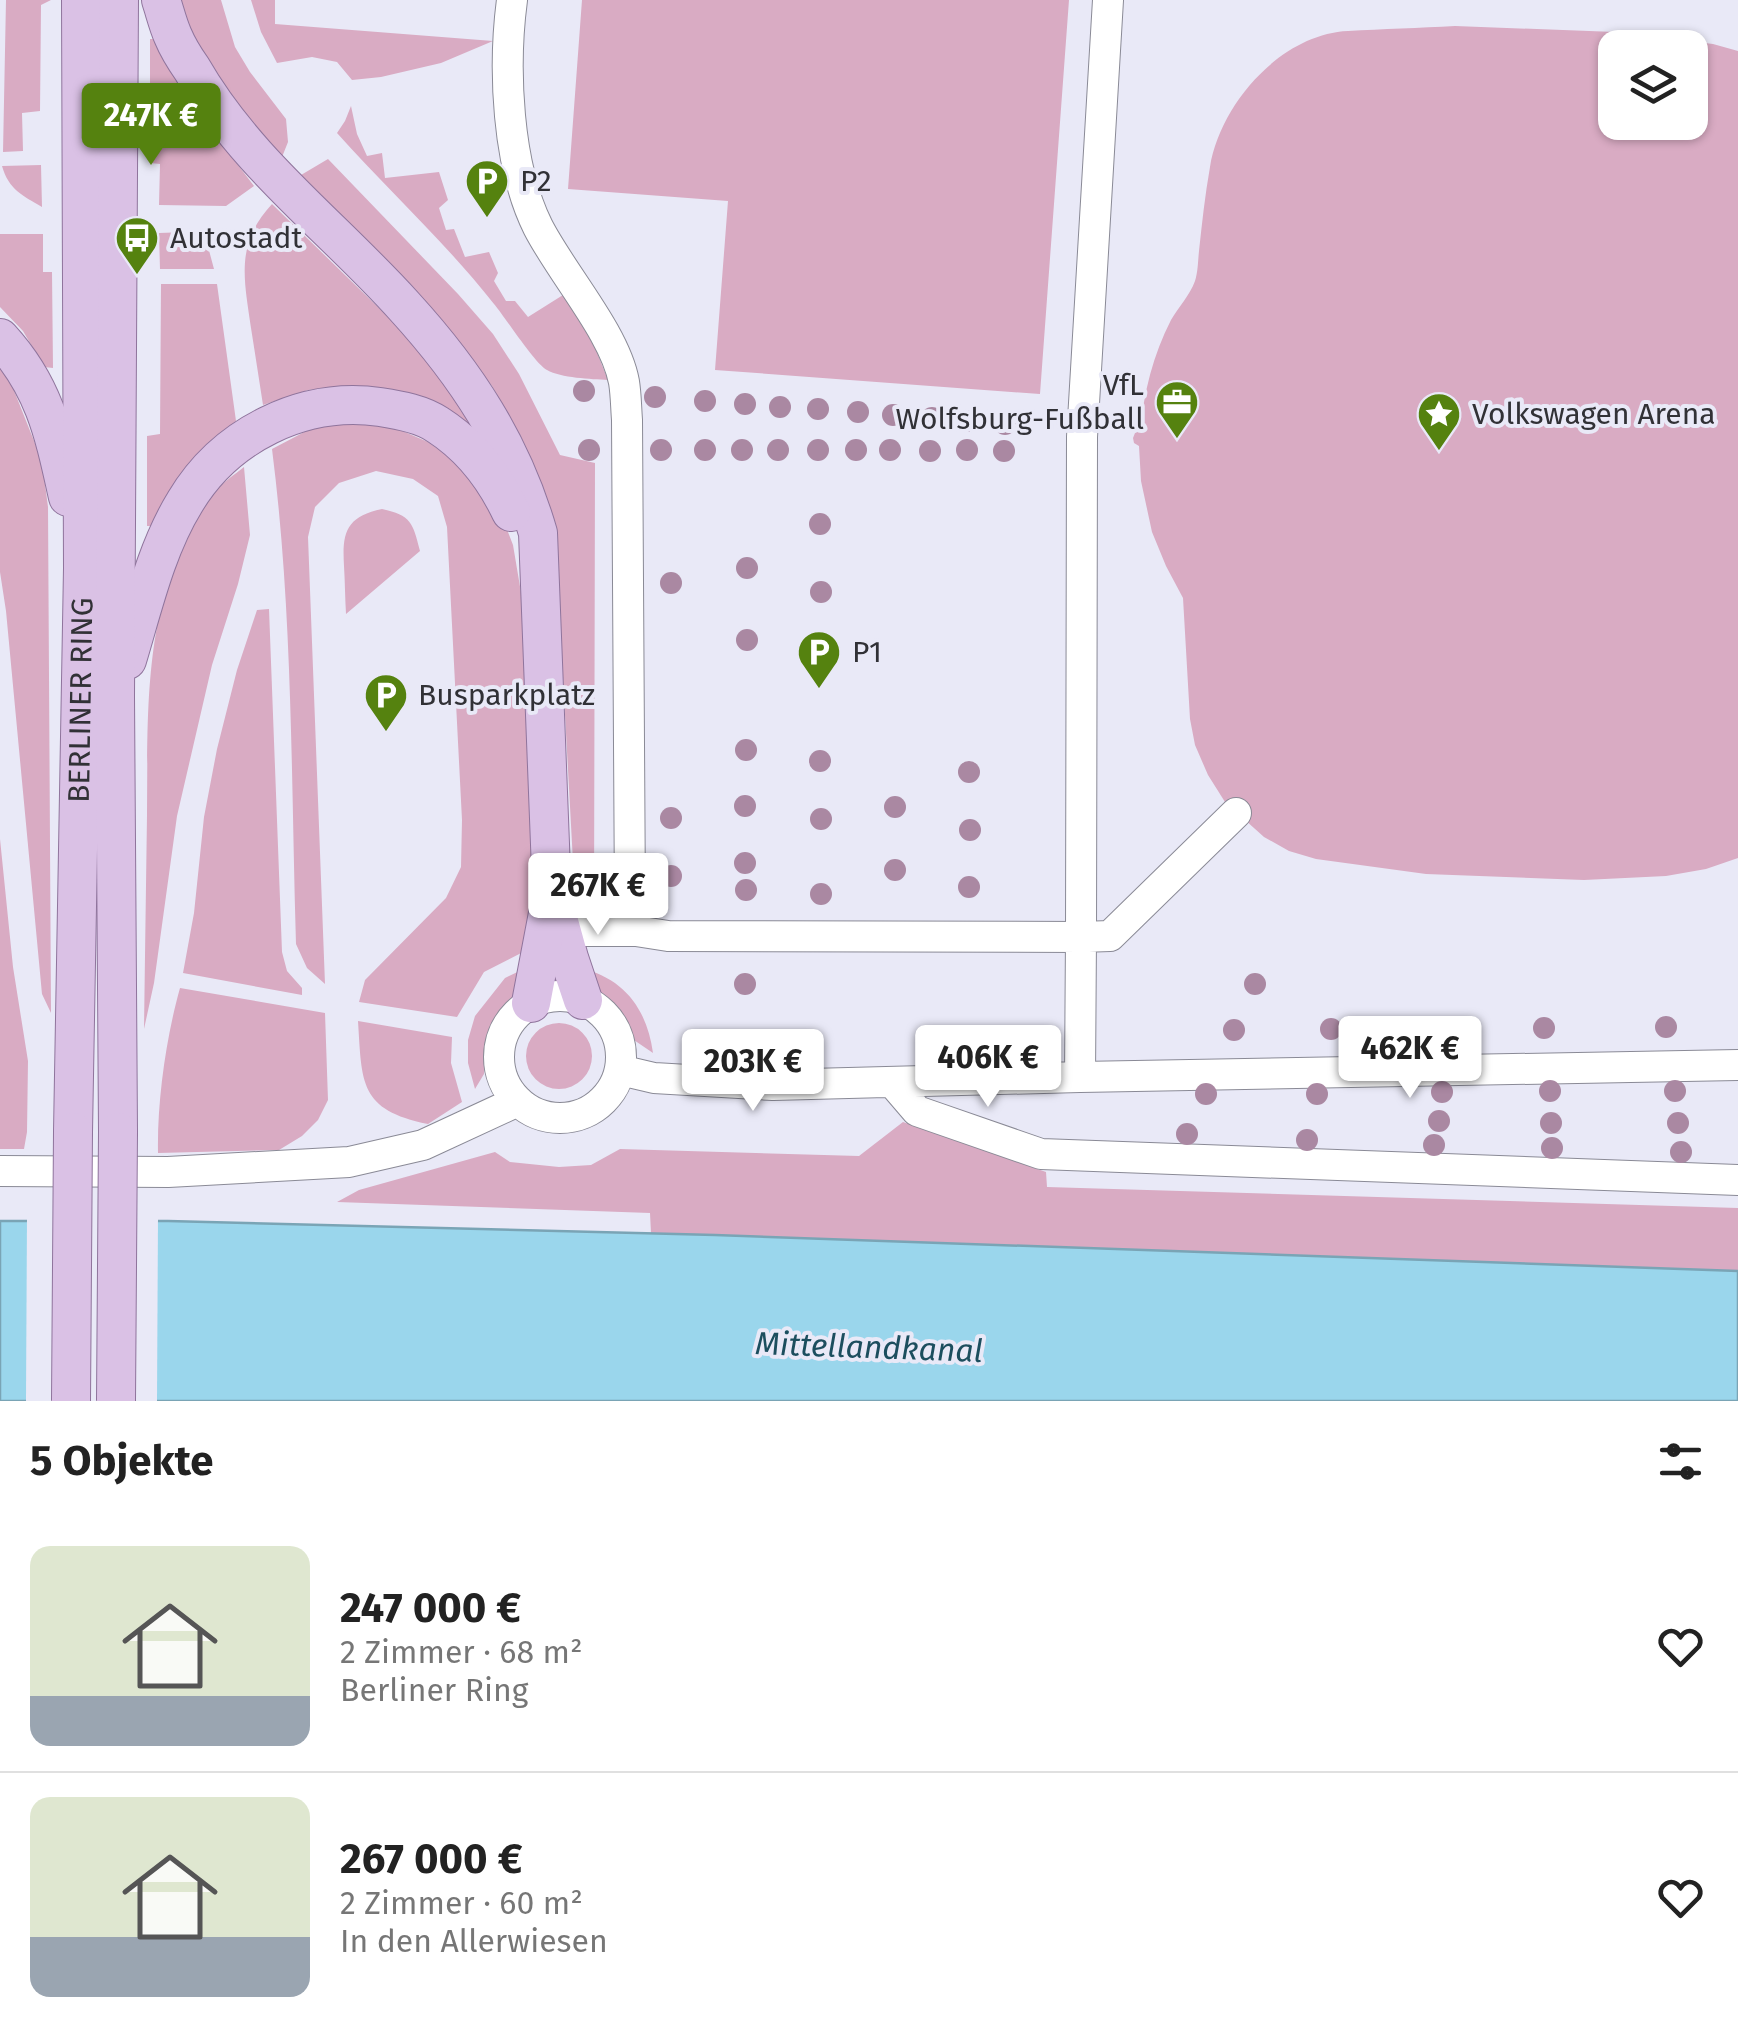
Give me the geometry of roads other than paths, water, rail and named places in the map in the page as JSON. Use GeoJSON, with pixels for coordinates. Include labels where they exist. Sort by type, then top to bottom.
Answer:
{"type":"FeatureCollection","features":[{"type":"Feature","properties":{"kind":"main road","name":"BERLINER RING"},"geometry":{"type":"LineString","coordinates":[[70,1401],[82,568],[81,0]]}},
{"type":"Feature","properties":{"kind":"main road","name":"BERLINER RING"},"geometry":{"type":"LineString","coordinates":[[116,1401],[115,698],[120,0]]}},
{"type":"Feature","properties":{"kind":"main road"},"geometry":{"type":"LineString","coordinates":[[162,0],[172,36],[203,89],[237,134],[405,306],[468,382],[527,496],[538,533],[557,913],[583,1000]]}},
{"type":"Feature","properties":{"kind":"main road"},"geometry":{"type":"LineString","coordinates":[[0,338],[31,376],[47,415],[82,568]]}},
{"type":"Feature","properties":{"kind":"main road"},"geometry":{"type":"LineString","coordinates":[[115,698],[157,563],[185,502],[220,458],[253,434],[294,414],[323,407],[365,405],[414,414],[436,423],[475,455],[498,485],[522,536],[542,620]]}},
{"type":"Feature","properties":{"kind":"main road"},"geometry":{"type":"LineString","coordinates":[[531,1003],[557,913]]}},
{"type":"Feature","properties":{"kind":"street"},"geometry":{"type":"LineString","coordinates":[[512,0],[510,95],[526,197],[556,259],[602,330],[624,380],[630,904],[636,931]]}},
{"type":"Feature","properties":{"kind":"street"},"geometry":{"type":"LineString","coordinates":[[1080,1077],[1082,436],[1108,0]]}},
{"type":"Feature","properties":{"kind":"street"},"geometry":{"type":"LineString","coordinates":[[557,913],[636,931],[687,936],[1110,936],[1236,813]]}},
{"type":"Feature","properties":{"kind":"street"},"geometry":{"type":"LineString","coordinates":[[553,996],[583,1000],[606,1017],[617,1034],[620,1070],[615,1085],[605,1098],[574,1116],[559,1118],[538,1113],[518,1101],[501,1072],[500,1047],[508,1024],[531,1003],[553,996]]}},
{"type":"Feature","properties":{"kind":"street"},"geometry":{"type":"LineString","coordinates":[[620,1070],[654,1078],[774,1085],[1738,1065]]}},
{"type":"Feature","properties":{"kind":"street"},"geometry":{"type":"LineString","coordinates":[[893,1084],[917,1111],[1041,1154],[1738,1180]]}},
{"type":"Feature","properties":{"kind":"street"},"geometry":{"type":"LineString","coordinates":[[0,1171],[168,1172],[350,1162],[423,1146],[518,1101]]}},
{"type":"Feature","properties":{"kind":"water","name":"Mittellandkanal"},"geometry":{"type":"Polygon","coordinates":[[[0,1221],[168,1221],[715,1235],[1738,1271],[1738,1401],[0,1401],[0,1221]]]}},
{"type":"Feature","properties":{"kind":"place","name":"P2"},"geometry":{"type":"Point","coordinates":[487,219]}},
{"type":"Feature","properties":{"kind":"place","name":"Autostadt"},"geometry":{"type":"Point","coordinates":[137,276]}},
{"type":"Feature","properties":{"kind":"place","name":"VfL Wolfsburg-Fußball"},"geometry":{"type":"Point","coordinates":[1177,440]}},
{"type":"Feature","properties":{"kind":"place","name":"Volkswagen Arena"},"geometry":{"type":"Point","coordinates":[1439,452]}},
{"type":"Feature","properties":{"kind":"place","name":"P1"},"geometry":{"type":"Point","coordinates":[819,690]}},
{"type":"Feature","properties":{"kind":"place","name":"Busparkplatz"},"geometry":{"type":"Point","coordinates":[386,733]}}]}
